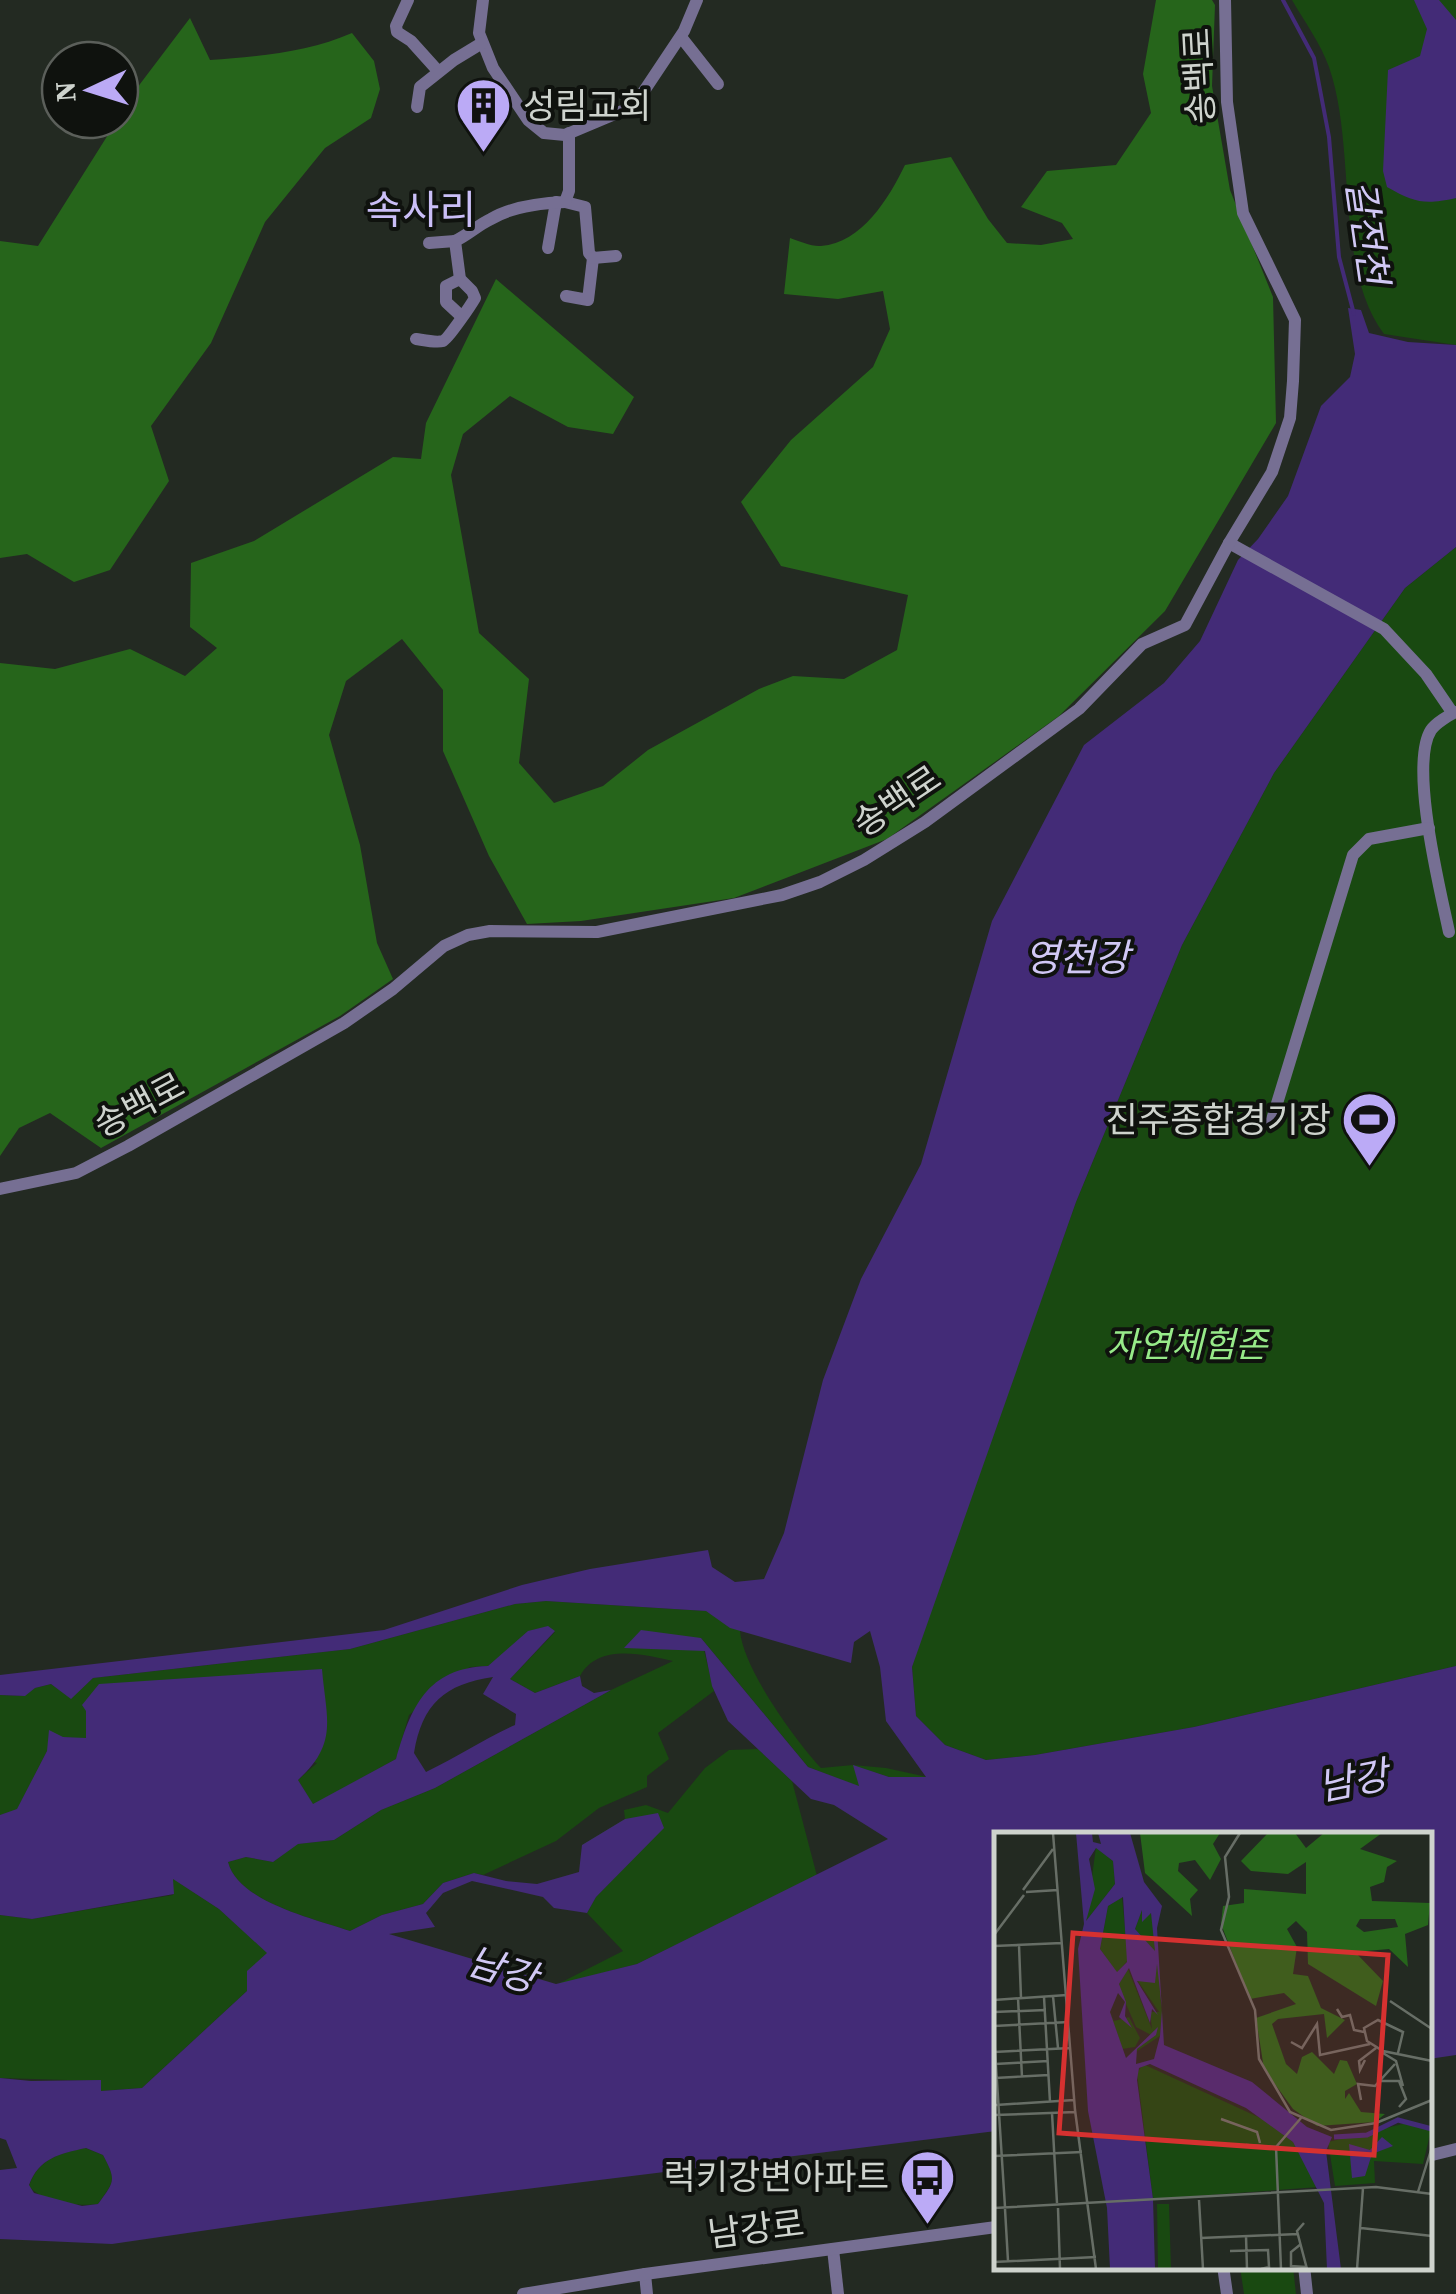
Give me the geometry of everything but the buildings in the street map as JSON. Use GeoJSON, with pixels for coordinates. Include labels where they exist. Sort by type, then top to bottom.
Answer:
{"type":"FeatureCollection","features":[{"type":"Feature","properties":{"kind":"street"},"geometry":{"type":"LineString","coordinates":[[408,0],[397,32],[438,71]]}},
{"type":"Feature","properties":{"kind":"street"},"geometry":{"type":"LineString","coordinates":[[482,0],[482,43],[493,68],[528,120],[544,134],[570,133],[634,106],[681,37],[697,0]]}},
{"type":"Feature","properties":{"kind":"street","name":"송백로"},"geometry":{"type":"LineString","coordinates":[[0,1189],[76,1173],[128,1146],[315,1041],[393,989],[444,946],[468,936],[490,932],[597,932],[782,895],[820,882],[925,822],[1080,709],[1142,644],[1185,625],[1272,472],[1290,418],[1295,320],[1243,213],[1227,102],[1225,0]]}},
{"type":"Feature","properties":{"kind":"street"},"geometry":{"type":"LineString","coordinates":[[681,37],[718,84]]}},
{"type":"Feature","properties":{"kind":"street"},"geometry":{"type":"LineString","coordinates":[[416,107],[420,87],[482,43]]}},
{"type":"Feature","properties":{"kind":"street"},"geometry":{"type":"LineString","coordinates":[[548,248],[560,202],[569,191],[570,133]]}},
{"type":"Feature","properties":{"kind":"street"},"geometry":{"type":"LineString","coordinates":[[428,244],[455,241],[492,218],[533,204],[560,202],[585,207],[588,253],[593,258],[616,256]]}},
{"type":"Feature","properties":{"kind":"street"},"geometry":{"type":"LineString","coordinates":[[416,339],[442,342],[475,298],[460,279],[455,241]]}},
{"type":"Feature","properties":{"kind":"street"},"geometry":{"type":"LineString","coordinates":[[566,296],[588,300],[593,258]]}},
{"type":"Feature","properties":{"kind":"street"},"geometry":{"type":"LineString","coordinates":[[460,279],[446,286],[446,302],[460,316]]}},
{"type":"Feature","properties":{"kind":"street"},"geometry":{"type":"LineString","coordinates":[[1229,542],[1384,629],[1426,674],[1454,712],[1431,729],[1422,761],[1429,828],[1448,932]]}},
{"type":"Feature","properties":{"kind":"street"},"geometry":{"type":"LineString","coordinates":[[1271,1122],[1353,855],[1369,839],[1429,828]]}},
{"type":"Feature","properties":{"kind":"street"},"geometry":{"type":"LineString","coordinates":[[1431,2155],[1456,2149]]}},
{"type":"Feature","properties":{"kind":"street","name":"남강로"},"geometry":{"type":"LineString","coordinates":[[523,2294],[994,2227]]}},
{"type":"Feature","properties":{"kind":"street"},"geometry":{"type":"LineString","coordinates":[[833,2249],[838,2294]]}},
{"type":"Feature","properties":{"kind":"street"},"geometry":{"type":"LineString","coordinates":[[1223,2269],[1226,2294]]}},
{"type":"Feature","properties":{"kind":"street"},"geometry":{"type":"LineString","coordinates":[[1304,2269],[1307,2294]]}},
{"type":"Feature","properties":{"kind":"street"},"geometry":{"type":"LineString","coordinates":[[644,2274],[647,2294]]}},
{"type":"Feature","properties":{"kind":"green space"},"geometry":{"type":"Polygon","coordinates":[[[1156,0],[1212,0],[1215,5],[1212,86],[1230,190],[1273,297],[1276,423],[1165,611],[1059,716],[887,839],[734,898],[581,921],[527,924],[489,856],[443,751],[443,690],[402,639],[346,681],[329,735],[360,845],[377,943],[393,979],[340,1016],[101,1148],[50,1113],[19,1128],[0,1156],[0,663],[55,669],[130,649],[185,676],[217,648],[190,627],[191,563],[254,541],[393,457],[421,459],[426,423],[496,279],[634,397],[613,434],[568,427],[510,396],[463,434],[451,475],[479,633],[529,679],[519,763],[554,803],[603,786],[648,750],[759,689],[793,676],[844,679],[897,650],[908,595],[781,566],[741,502],[791,440],[873,367],[890,329],[883,291],[838,299],[784,294],[790,238],[821,246],[849,237],[872,217],[905,165],[951,157],[1007,243],[1041,245],[1073,239],[1062,223],[1021,207],[1047,171],[1116,165],[1151,113],[1143,74],[1156,0]]]}},
{"type":"Feature","properties":{"kind":"green space"},"geometry":{"type":"Polygon","coordinates":[[[1292,0],[1456,0],[1456,345],[1384,334],[1368,307],[1352,241],[1337,99],[1326,58],[1292,0]]]}},
{"type":"Feature","properties":{"kind":"green space"},"geometry":{"type":"Polygon","coordinates":[[[190,18],[210,60],[300,49],[352,33],[374,61],[380,89],[371,118],[325,148],[265,222],[211,343],[151,426],[169,481],[110,570],[74,582],[27,554],[0,558],[0,241],[38,246],[105,140],[140,140],[140,84],[190,18]]]}},
{"type":"Feature","properties":{"kind":"green space","name":"자연체험존"},"geometry":{"type":"Polygon","coordinates":[[[1456,547],[1456,1666],[1194,1727],[1035,1755],[986,1760],[945,1745],[916,1716],[912,1667],[920,1637],[1076,1202],[1182,945],[1274,773],[1405,588],[1456,547]]]}},
{"type":"Feature","properties":{"kind":"green space"},"geometry":{"type":"Polygon","coordinates":[[[546,1601],[706,1611],[740,1630],[760,1683],[784,1722],[821,1768],[853,1765],[927,1777],[889,1777],[854,1766],[860,1787],[808,1767],[701,1638],[714,1691],[658,1733],[669,1759],[647,1776],[647,1787],[599,1808],[556,1841],[483,1875],[474,1873],[443,1883],[423,1904],[382,1915],[350,1931],[280,1907],[246,1888],[235,1876],[228,1862],[246,1857],[273,1862],[297,1844],[334,1840],[381,1810],[435,1788],[611,1690],[673,1661],[635,1654],[609,1655],[588,1666],[580,1676],[535,1693],[510,1679],[555,1632],[507,1651],[488,1666],[470,1667],[409,1715],[396,1759],[313,1805],[298,1780],[317,1763],[86,1711],[86,1739],[63,1737],[47,1751],[17,1810],[0,1815],[0,1695],[24,1696],[51,1684],[71,1698],[93,1678],[350,1649],[515,1604],[546,1601]]]}},
{"type":"Feature","properties":{"kind":"green space"},"geometry":{"type":"Polygon","coordinates":[[[758,1749],[792,1781],[817,1876],[637,1964],[556,1985],[623,1951],[587,1913],[596,1897],[663,1827],[582,1845],[625,1819],[624,1810],[646,1805],[668,1813],[705,1768],[729,1750],[758,1749]]]}},
{"type":"Feature","properties":{"kind":"green space"},"geometry":{"type":"Polygon","coordinates":[[[172,1878],[219,1909],[268,1953],[247,1991],[142,2088],[101,2091],[101,2081],[0,2078],[0,1915],[32,1919],[173,1895],[172,1878]]]}},
{"type":"Feature","properties":{"kind":"green space"},"geometry":{"type":"Polygon","coordinates":[[[85,2148],[103,2155],[112,2176],[98,2204],[60,2202],[29,2186],[44,2163],[85,2148]]]}},
{"type":"Feature","properties":{"kind":"green space"},"geometry":{"type":"Polygon","coordinates":[[[1240,2269],[1293,2269],[1296,2294],[1244,2294],[1240,2269]]]}},
{"type":"Feature","properties":{"kind":"water"},"geometry":{"type":"Polygon","coordinates":[[[1414,0],[1439,0],[1456,20],[1456,198],[1413,199],[1387,187],[1383,171],[1388,70],[1420,56],[1427,29],[1414,0]]]}},
{"type":"Feature","properties":{"kind":"water"},"geometry":{"type":"Polygon","coordinates":[[[1348,308],[1361,310],[1369,333],[1408,342],[1456,345],[1456,547],[1405,588],[1274,773],[1182,945],[1076,1202],[912,1667],[916,1716],[945,1745],[986,1760],[1194,1727],[1456,1666],[1456,2055],[1431,2059],[1431,1832],[994,1832],[994,2131],[112,2244],[0,2239],[0,2170],[17,2168],[6,2140],[0,2138],[0,2078],[101,2080],[101,2091],[142,2088],[247,1991],[247,1971],[267,1953],[219,1909],[173,1879],[174,1894],[32,1919],[0,1915],[0,1815],[17,1809],[47,1751],[49,1730],[63,1737],[86,1738],[86,1711],[82,1705],[99,1684],[322,1669],[327,1716],[325,1742],[311,1767],[298,1780],[313,1804],[396,1759],[416,1707],[436,1683],[467,1668],[488,1666],[528,1631],[548,1626],[555,1631],[510,1679],[535,1693],[580,1676],[582,1686],[594,1693],[611,1690],[435,1788],[381,1810],[334,1840],[298,1844],[273,1862],[246,1857],[228,1862],[246,1888],[262,1898],[350,1931],[382,1915],[423,1904],[443,1883],[474,1873],[537,1884],[579,1872],[582,1845],[625,1819],[658,1813],[664,1828],[596,1897],[587,1913],[554,1908],[543,1897],[472,1881],[443,1893],[426,1913],[435,1927],[389,1934],[556,1984],[637,1964],[888,1839],[834,1805],[811,1799],[728,1721],[712,1686],[705,1651],[624,1648],[641,1630],[701,1638],[808,1767],[859,1786],[853,1765],[889,1777],[926,1777],[886,1721],[880,1667],[870,1631],[854,1642],[851,1663],[730,1628],[706,1611],[546,1601],[515,1604],[350,1649],[93,1678],[71,1699],[51,1684],[35,1688],[25,1696],[0,1695],[0,1675],[384,1630],[522,1585],[590,1569],[708,1550],[712,1567],[735,1582],[764,1579],[784,1533],[823,1380],[861,1279],[921,1164],[992,921],[1084,745],[1164,683],[1200,641],[1238,560],[1288,496],[1321,406],[1350,377],[1355,354],[1348,308]],[[493,1677],[449,1691],[430,1709],[414,1753],[426,1772],[515,1725],[516,1714],[483,1694],[493,1677]],[[86,2148],[59,2155],[38,2169],[29,2185],[34,2193],[82,2206],[98,2204],[112,2176],[103,2155],[86,2148]]]}},
{"type":"Feature","properties":{"kind":"waterway","name":"갈전천"},"geometry":{"type":"LineString","coordinates":[[1283,0],[1314,58],[1329,137],[1339,257],[1354,314]]}},
{"type":"Feature","properties":{"kind":"place","name":"성림교회"},"geometry":{"type":"Point","coordinates":[484,155]}},
{"type":"Feature","properties":{"kind":"place","name":"진주종합경기장"},"geometry":{"type":"Point","coordinates":[1370,1169]}},
{"type":"Feature","properties":{"kind":"place","name":"럭키강변아파트"},"geometry":{"type":"Point","coordinates":[928,2226]}},
{"type":"Feature","properties":{"kind":"district","name":"속사리"},"geometry":{"type":"Point","coordinates":[421,210]}},
{"type":"Feature","properties":{"kind":"water label","name":"영천강"},"geometry":{"type":"Point","coordinates":[1077,958]}},
{"type":"Feature","properties":{"kind":"water label","name":"남강"},"geometry":{"type":"Point","coordinates":[1353,1781]}},
{"type":"Feature","properties":{"kind":"water label","name":"남강"},"geometry":{"type":"Point","coordinates":[502,1970]}}]}
